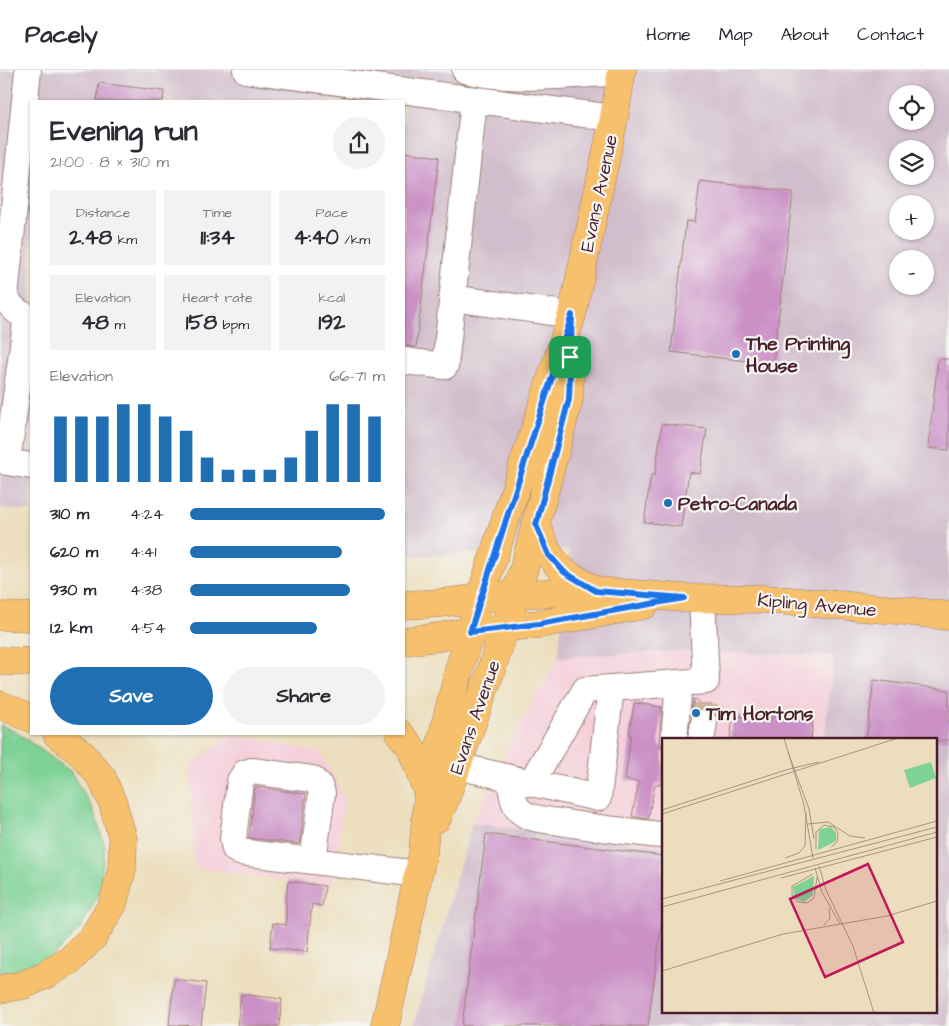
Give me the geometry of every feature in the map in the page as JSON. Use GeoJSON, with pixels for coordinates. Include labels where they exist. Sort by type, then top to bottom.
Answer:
{"type":"FeatureCollection","features":[{"type":"Feature","properties":{"kind":"main road","name":"Evans Avenue"},"geometry":{"type":"LineString","coordinates":[[385,1026],[421,863],[428,794],[459,670],[480,598],[572,315],[614,118],[622,71]]}},
{"type":"Feature","properties":{"kind":"main road","name":"Evans Avenue"},"geometry":{"type":"LineString","coordinates":[[421,863],[505,628],[536,525],[569,399],[572,315]]}},
{"type":"Feature","properties":{"kind":"main road"},"geometry":{"type":"LineString","coordinates":[[536,525],[549,555],[564,572],[596,591]]}},
{"type":"Feature","properties":{"kind":"main road","name":"Kipling Avenue"},"geometry":{"type":"LineString","coordinates":[[405,605],[441,603],[516,594],[596,591],[693,598],[765,599],[949,616]]}},
{"type":"Feature","properties":{"kind":"main road","name":"Kipling Avenue"},"geometry":{"type":"LineString","coordinates":[[405,641],[539,624],[693,598]]}},
{"type":"Feature","properties":{"kind":"main road"},"geometry":{"type":"LineString","coordinates":[[0,616],[30,617]]}},
{"type":"Feature","properties":{"kind":"main road"},"geometry":{"type":"LineString","coordinates":[[0,661],[30,662]]}},
{"type":"Feature","properties":{"kind":"main road"},"geometry":{"type":"LineString","coordinates":[[0,705],[30,718]]}},
{"type":"Feature","properties":{"kind":"main road"},"geometry":{"type":"LineString","coordinates":[[0,989],[23,985],[69,961],[93,937],[113,904],[122,869],[123,839],[114,804],[102,778],[82,754],[58,735]]}},
{"type":"Feature","properties":{"kind":"main road"},"geometry":{"type":"LineString","coordinates":[[401,735],[411,747],[428,794]]}},
{"type":"Feature","properties":{"kind":"lane"},"geometry":{"type":"LineString","coordinates":[[28,70],[5,297],[11,307],[29,317],[7,462],[30,466]]}},
{"type":"Feature","properties":{"kind":"lane"},"geometry":{"type":"LineString","coordinates":[[246,70],[614,118]]}},
{"type":"Feature","properties":{"kind":"lane"},"geometry":{"type":"LineString","coordinates":[[465,70],[518,77],[622,71]]}},
{"type":"Feature","properties":{"kind":"lane"},"geometry":{"type":"LineString","coordinates":[[405,361],[445,366],[474,100]]}},
{"type":"Feature","properties":{"kind":"lane"},"geometry":{"type":"LineString","coordinates":[[452,298],[572,315]]}},
{"type":"Feature","properties":{"kind":"lane"},"geometry":{"type":"LineString","coordinates":[[693,598],[704,712]]}},
{"type":"Feature","properties":{"kind":"lane"},"geometry":{"type":"LineString","coordinates":[[679,684],[704,712]]}},
{"type":"Feature","properties":{"kind":"lane"},"geometry":{"type":"LineString","coordinates":[[662,834],[583,826],[533,817],[521,812],[513,795],[521,780],[586,690],[679,684]]}},
{"type":"Feature","properties":{"kind":"lane"},"geometry":{"type":"LineString","coordinates":[[674,738],[679,684]]}},
{"type":"Feature","properties":{"kind":"lane"},"geometry":{"type":"LineString","coordinates":[[611,688],[598,798],[600,808],[607,816],[619,821],[656,824],[662,821]]}},
{"type":"Feature","properties":{"kind":"lane"},"geometry":{"type":"LineString","coordinates":[[457,766],[598,798]]}},
{"type":"Feature","properties":{"kind":"lane"},"geometry":{"type":"LineString","coordinates":[[313,861],[421,863]]}},
{"type":"Feature","properties":{"kind":"shaded area"},"geometry":{"type":"Polygon","coordinates":[[[2,70],[949,70],[949,1026],[414,1026],[472,823],[662,847],[662,1014],[936,1014],[936,738],[824,738],[834,656],[680,651],[558,657],[570,550],[405,556],[405,100],[30,100],[30,512],[0,508],[0,83],[2,70]]]}},
{"type":"Feature","properties":{"kind":"shaded area"},"geometry":{"type":"Polygon","coordinates":[[[680,651],[835,656],[824,738],[662,738],[662,847],[472,823],[515,734],[558,657],[680,651]]]}},
{"type":"Feature","properties":{"kind":"shaded area"},"geometry":{"type":"Polygon","coordinates":[[[232,735],[322,753],[344,799],[333,886],[194,868],[190,766],[232,735]]]}},
{"type":"Feature","properties":{"kind":"green space"},"geometry":{"type":"Polygon","coordinates":[[[0,725],[15,731],[70,771],[93,809],[105,846],[99,894],[79,930],[51,958],[14,976],[0,977],[0,725]]]}},
{"type":"Feature","properties":{"kind":"building"},"geometry":{"type":"Polygon","coordinates":[[[99,83],[164,91],[163,100],[97,100],[99,83]]]}},
{"type":"Feature","properties":{"kind":"building"},"geometry":{"type":"Polygon","coordinates":[[[405,152],[439,157],[416,347],[405,346],[405,152]]]}},
{"type":"Feature","properties":{"kind":"building"},"geometry":{"type":"Polygon","coordinates":[[[700,181],[793,192],[773,364],[671,352],[686,221],[695,222],[700,181]]]}},
{"type":"Feature","properties":{"kind":"building"},"geometry":{"type":"Polygon","coordinates":[[[938,359],[949,359],[949,450],[928,448],[938,359]]]}},
{"type":"Feature","properties":{"kind":"building"},"geometry":{"type":"Polygon","coordinates":[[[662,424],[707,429],[700,474],[689,472],[681,527],[644,522],[651,475],[655,475],[662,424]]]}},
{"type":"Feature","properties":{"kind":"building"},"geometry":{"type":"Polygon","coordinates":[[[874,680],[949,690],[949,740],[936,740],[936,738],[866,738],[874,680]]]}},
{"type":"Feature","properties":{"kind":"building"},"geometry":{"type":"Polygon","coordinates":[[[693,699],[700,704],[712,704],[711,710],[706,708],[699,709],[691,716],[693,699]]]}},
{"type":"Feature","properties":{"kind":"building"},"geometry":{"type":"Polygon","coordinates":[[[634,703],[662,707],[659,739],[662,748],[662,771],[660,784],[655,784],[648,819],[632,816],[639,782],[625,780],[631,735],[629,735],[634,703]]]}},
{"type":"Feature","properties":{"kind":"building"},"geometry":{"type":"Polygon","coordinates":[[[776,714],[813,719],[811,738],[730,738],[733,716],[772,718],[776,714]]]}},
{"type":"Feature","properties":{"kind":"building"},"geometry":{"type":"Polygon","coordinates":[[[255,787],[306,794],[300,844],[249,838],[255,787]]]}},
{"type":"Feature","properties":{"kind":"building"},"geometry":{"type":"Polygon","coordinates":[[[486,834],[662,856],[662,920],[648,1026],[462,1026],[486,834]]]}},
{"type":"Feature","properties":{"kind":"building"},"geometry":{"type":"Polygon","coordinates":[[[288,881],[325,886],[322,906],[312,904],[307,952],[270,948],[273,923],[286,925],[288,881]]]}},
{"type":"Feature","properties":{"kind":"building"},"geometry":{"type":"Polygon","coordinates":[[[174,979],[206,983],[201,1026],[169,1025],[174,979]]]}},
{"type":"Feature","properties":{"kind":"building"},"geometry":{"type":"Polygon","coordinates":[[[241,994],[282,999],[279,1026],[237,1026],[241,994]]]}},
{"type":"Feature","properties":{"kind":"tunnel"},"geometry":{"type":"LineString","coordinates":[[704,723],[706,704]]}},
{"type":"Feature","properties":{"kind":"place","name":"The Printing House"},"geometry":{"type":"Point","coordinates":[736,354]}},
{"type":"Feature","properties":{"kind":"place","name":"Petro-Canada"},"geometry":{"type":"Point","coordinates":[668,503]}},
{"type":"Feature","properties":{"kind":"place","name":"Tim Hortons"},"geometry":{"type":"Point","coordinates":[696,713]}},
{"type":"Feature","properties":{"kind":"route"},"geometry":{"type":"LineString","coordinates":[[572,315],[570,357],[569,399],[536,525],[549,555],[564,572],[596,591],[684,598],[539,624],[470,632],[572,315]]}}]}
